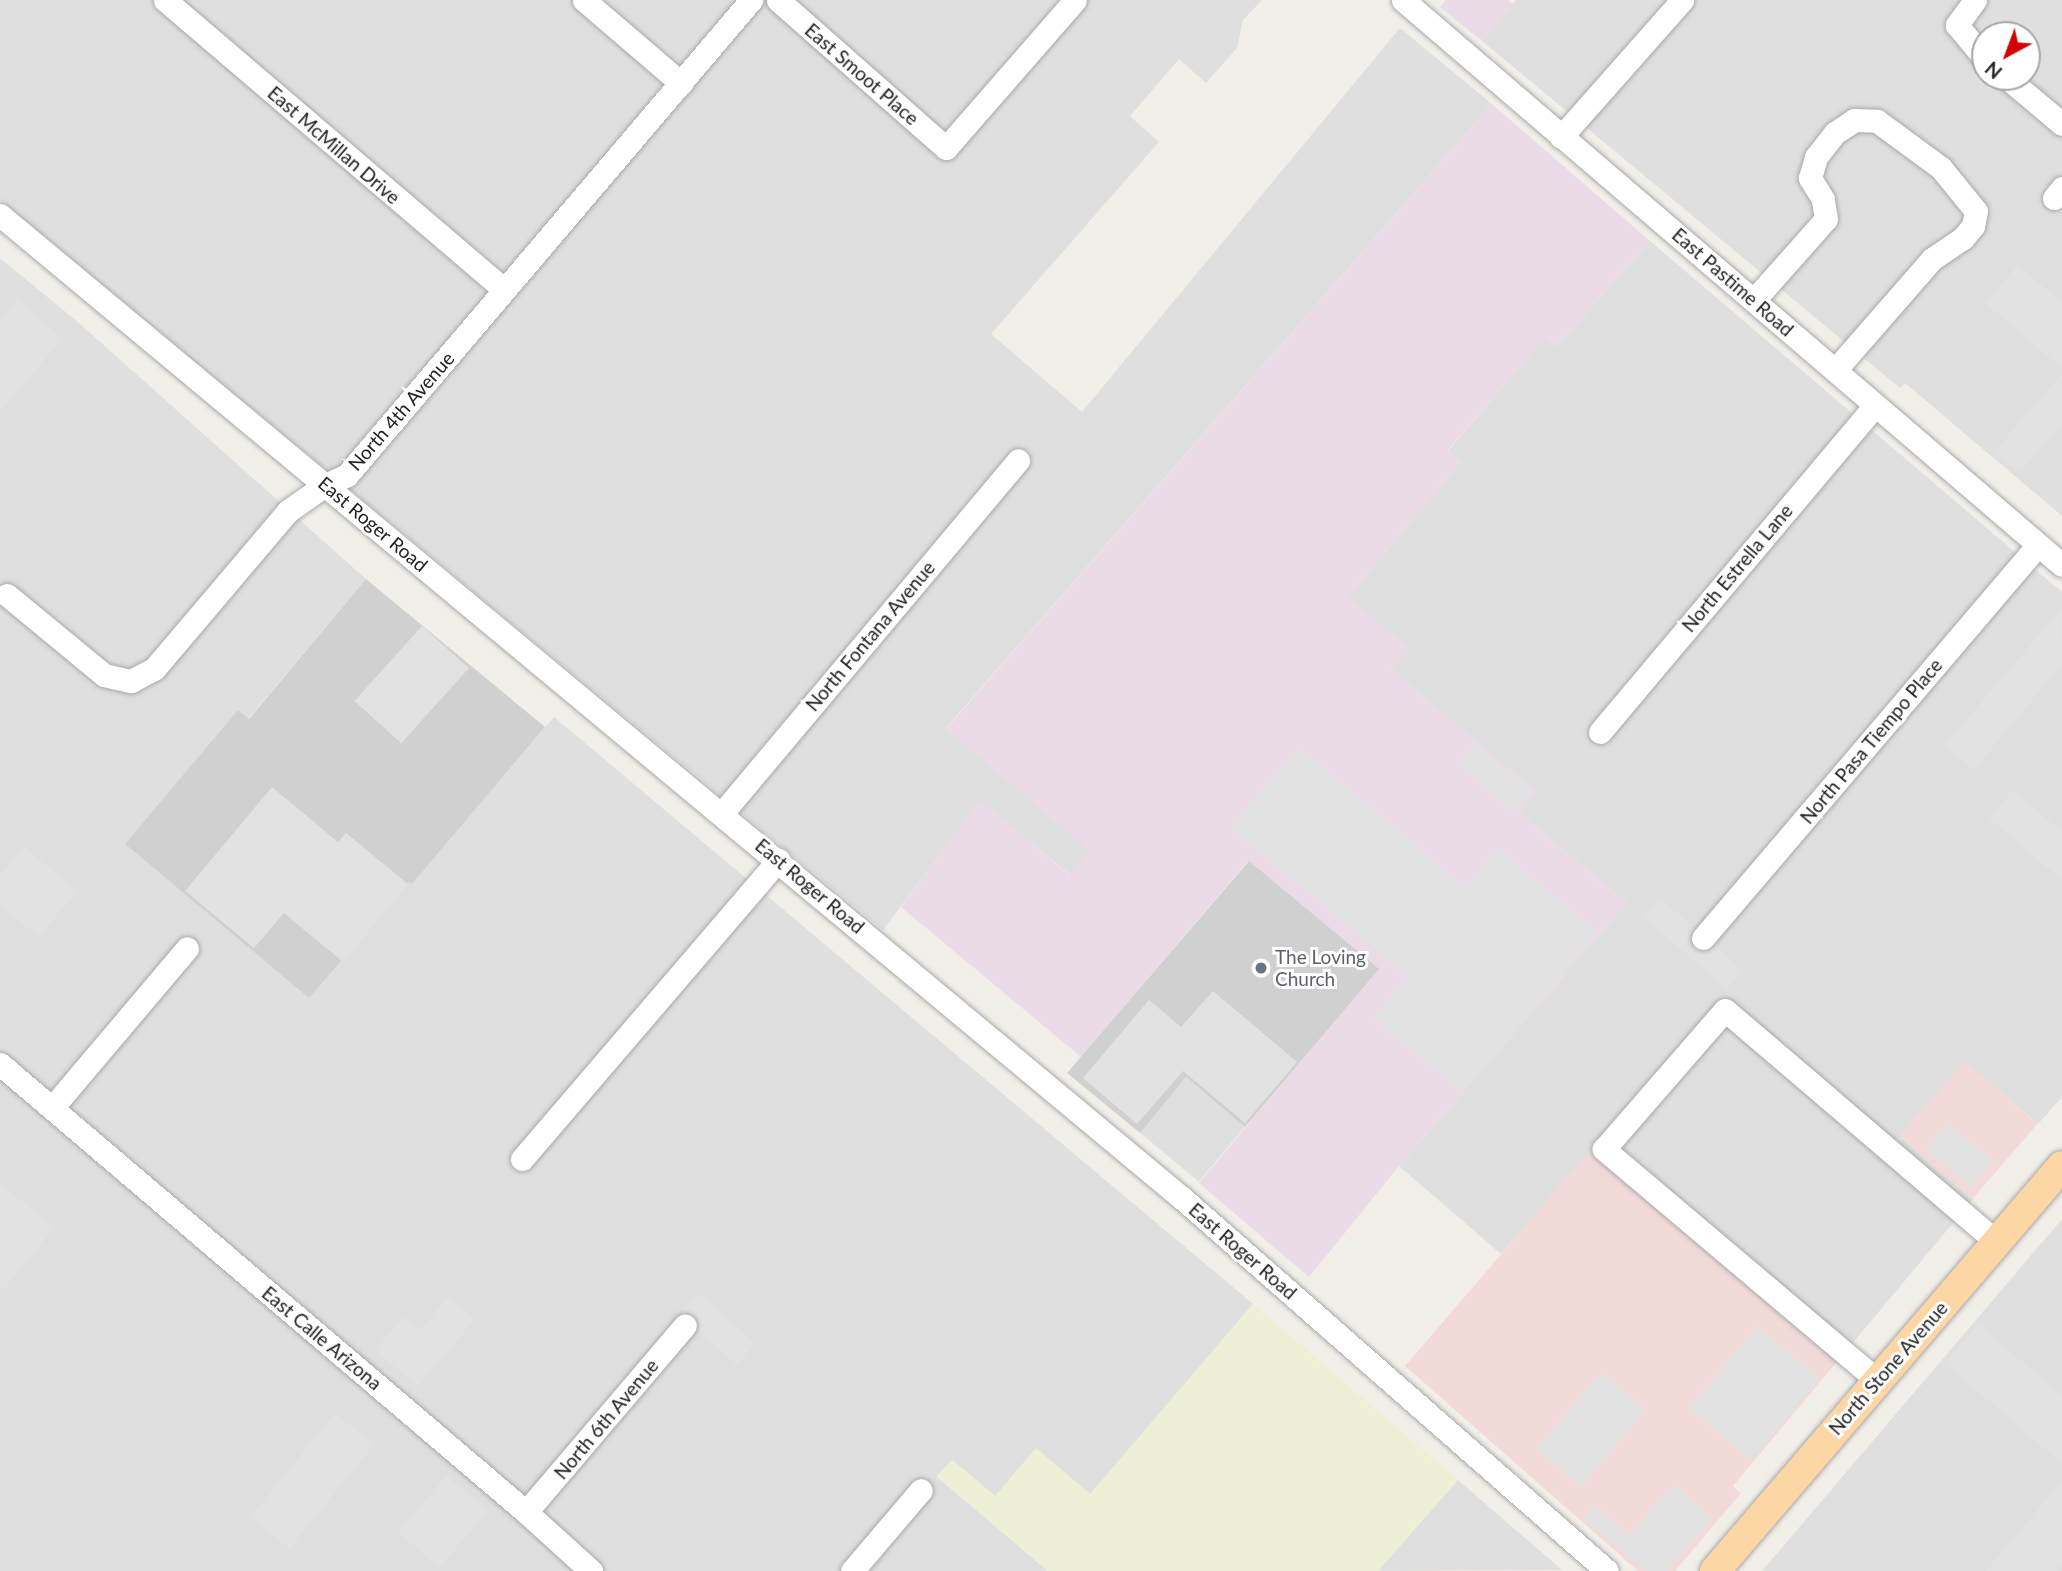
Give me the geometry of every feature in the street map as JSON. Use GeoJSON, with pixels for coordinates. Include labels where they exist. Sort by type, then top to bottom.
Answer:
{"type":"FeatureCollection","features":[{"type":"Feature","properties":{"kind":"main road","name":"North Stone Avenue"},"geometry":{"type":"LineString","coordinates":[[1715,1571],[2062,1166]]}},
{"type":"Feature","properties":{"kind":"street","name":"East McMillan Drive"},"geometry":{"type":"LineString","coordinates":[[165,0],[504,290]]}},
{"type":"Feature","properties":{"kind":"street"},"geometry":{"type":"LineString","coordinates":[[584,0],[681,83]]}},
{"type":"Feature","properties":{"kind":"street","name":"North 4th Avenue"},"geometry":{"type":"LineString","coordinates":[[7,595],[104,675],[124,681],[141,678],[154,669],[288,511],[325,485],[347,475],[751,0]]}},
{"type":"Feature","properties":{"kind":"street","name":"East Smoot Place"},"geometry":{"type":"LineString","coordinates":[[778,0],[946,148],[1075,0]]}},
{"type":"Feature","properties":{"kind":"street","name":"East Pastime Road"},"geometry":{"type":"LineString","coordinates":[[1403,0],[2062,565]]}},
{"type":"Feature","properties":{"kind":"street"},"geometry":{"type":"LineString","coordinates":[[1561,137],[1682,0]]}},
{"type":"Feature","properties":{"kind":"street"},"geometry":{"type":"LineString","coordinates":[[1971,43],[1956,25],[1975,0]]}},
{"type":"Feature","properties":{"kind":"street"},"geometry":{"type":"LineString","coordinates":[[2023,91],[2062,124]]}},
{"type":"Feature","properties":{"kind":"street"},"geometry":{"type":"LineString","coordinates":[[1754,300],[1826,219],[1823,199],[1810,178],[1818,154],[1844,126],[1854,120],[1877,121],[1941,168],[1976,211],[1973,226],[1963,238],[1932,259],[1835,370]]}},
{"type":"Feature","properties":{"kind":"street","name":"East Roger Road"},"geometry":{"type":"LineString","coordinates":[[0,215],[723,813],[1182,1198],[1607,1571]]}},
{"type":"Feature","properties":{"kind":"street","name":"North Estrella Lane"},"geometry":{"type":"LineString","coordinates":[[1600,732],[1875,405]]}},
{"type":"Feature","properties":{"kind":"street","name":"North Fontana Avenue"},"geometry":{"type":"LineString","coordinates":[[723,813],[1018,460]]}},
{"type":"Feature","properties":{"kind":"street","name":"North Pasa Tiempo Place"},"geometry":{"type":"LineString","coordinates":[[1703,938],[2038,545]]}},
{"type":"Feature","properties":{"kind":"street"},"geometry":{"type":"LineString","coordinates":[[522,1159],[778,860]]}},
{"type":"Feature","properties":{"kind":"street"},"geometry":{"type":"LineString","coordinates":[[52,1108],[187,948]]}},
{"type":"Feature","properties":{"kind":"street"},"geometry":{"type":"LineString","coordinates":[[1877,1380],[1604,1149],[1725,1010],[1997,1242]]}},
{"type":"Feature","properties":{"kind":"street","name":"East Calle Arizona"},"geometry":{"type":"LineString","coordinates":[[0,1064],[526,1512],[591,1571]]}},
{"type":"Feature","properties":{"kind":"street","name":"North 6th Avenue"},"geometry":{"type":"LineString","coordinates":[[526,1512],[685,1325]]}},
{"type":"Feature","properties":{"kind":"street"},"geometry":{"type":"LineString","coordinates":[[852,1571],[920,1490]]}},
{"type":"Feature","properties":{"kind":"shaded area"},"geometry":{"type":"Polygon","coordinates":[[[0,0],[1262,0],[1243,20],[1237,48],[1206,83],[1179,59],[1130,116],[1159,142],[991,334],[1082,412],[1400,28],[1492,104],[946,728],[1091,851],[1070,875],[980,801],[883,930],[0,200],[0,0]]]}},
{"type":"Feature","properties":{"kind":"shaded area"},"geometry":{"type":"Polygon","coordinates":[[[1446,0],[1508,0],[1513,4],[1482,41],[1440,7],[1446,0]]]}},
{"type":"Feature","properties":{"kind":"shaded area"},"geometry":{"type":"Polygon","coordinates":[[[1516,0],[2062,0],[2062,516],[1905,383],[1900,388],[1482,41],[1516,0]]]}},
{"type":"Feature","properties":{"kind":"shaded area"},"geometry":{"type":"Polygon","coordinates":[[[1492,104],[1650,241],[1556,347],[1544,339],[1448,450],[1460,462],[1347,598],[1410,648],[1391,670],[1537,792],[1519,813],[1627,903],[1399,1166],[1309,1277],[1199,1183],[1378,969],[1248,861],[1081,1057],[901,907],[980,800],[1069,875],[1090,851],[946,729],[1492,104]]]}},
{"type":"Feature","properties":{"kind":"shaded area"},"geometry":{"type":"Polygon","coordinates":[[[1650,241],[2062,592],[2062,1097],[2038,1124],[1965,1062],[1901,1137],[1973,1199],[1836,1363],[1591,1151],[1501,1254],[1399,1166],[1627,903],[1519,813],[1536,792],[1391,670],[1347,598],[1460,462],[1448,451],[1544,338],[1556,347],[1650,241]]]}},
{"type":"Feature","properties":{"kind":"shaded area"},"geometry":{"type":"Polygon","coordinates":[[[0,258],[79,323],[366,579],[248,719],[239,710],[125,844],[308,997],[409,881],[412,883],[554,717],[1253,1304],[1090,1495],[995,1496],[952,1460],[937,1477],[1048,1571],[0,1571],[0,258]]]}},
{"type":"Feature","properties":{"kind":"shaded area"},"geometry":{"type":"Polygon","coordinates":[[[2018,265],[2062,303],[2062,368],[1985,303],[2018,265]]]}},
{"type":"Feature","properties":{"kind":"shaded area"},"geometry":{"type":"Polygon","coordinates":[[[18,299],[62,339],[0,412],[0,320],[18,299]]]}},
{"type":"Feature","properties":{"kind":"shaded area"},"geometry":{"type":"Polygon","coordinates":[[[2062,374],[2062,424],[2019,473],[1994,452],[2062,374]]]}},
{"type":"Feature","properties":{"kind":"shaded area"},"geometry":{"type":"Polygon","coordinates":[[[366,579],[545,727],[412,884],[409,882],[309,998],[125,844],[238,710],[249,719],[366,579]]]}},
{"type":"Feature","properties":{"kind":"shaded area"},"geometry":{"type":"Polygon","coordinates":[[[2061,609],[2062,664],[1974,770],[1945,745],[2061,609]]]}},
{"type":"Feature","properties":{"kind":"shaded area"},"geometry":{"type":"Polygon","coordinates":[[[422,626],[469,668],[401,743],[354,701],[422,626]]]}},
{"type":"Feature","properties":{"kind":"shaded area"},"geometry":{"type":"Polygon","coordinates":[[[1476,743],[1532,792],[1514,812],[1458,763],[1476,743]]]}},
{"type":"Feature","properties":{"kind":"shaded area"},"geometry":{"type":"Polygon","coordinates":[[[1299,748],[1465,888],[1498,849],[1597,933],[1463,1093],[1374,1018],[1408,977],[1231,828],[1299,748]]]}},
{"type":"Feature","properties":{"kind":"shaded area"},"geometry":{"type":"Polygon","coordinates":[[[272,787],[338,842],[346,833],[408,884],[343,962],[284,913],[254,948],[185,891],[272,787]]]}},
{"type":"Feature","properties":{"kind":"shaded area"},"geometry":{"type":"Polygon","coordinates":[[[2013,790],[2062,832],[2062,880],[1989,818],[2013,790]]]}},
{"type":"Feature","properties":{"kind":"shaded area"},"geometry":{"type":"Polygon","coordinates":[[[25,847],[77,892],[38,937],[0,904],[0,876],[25,847]]]}},
{"type":"Feature","properties":{"kind":"shaded area"},"geometry":{"type":"Polygon","coordinates":[[[1249,861],[1379,969],[1245,1127],[1186,1077],[1140,1133],[1067,1073],[1249,861]]]}},
{"type":"Feature","properties":{"kind":"shaded area"},"geometry":{"type":"Polygon","coordinates":[[[1660,898],[1743,970],[1727,989],[1644,917],[1660,898]]]}},
{"type":"Feature","properties":{"kind":"shaded area"},"geometry":{"type":"Polygon","coordinates":[[[1213,991],[1297,1062],[1245,1123],[1183,1071],[1137,1124],[1083,1078],[1149,1000],[1181,1027],[1213,991]]]}},
{"type":"Feature","properties":{"kind":"shaded area"},"geometry":{"type":"Polygon","coordinates":[[[1965,1061],[2037,1124],[1973,1199],[1900,1136],[1965,1061]]]}},
{"type":"Feature","properties":{"kind":"shaded area"},"geometry":{"type":"Polygon","coordinates":[[[1186,1077],[1245,1126],[1199,1182],[1140,1132],[1186,1077]]]}},
{"type":"Feature","properties":{"kind":"shaded area"},"geometry":{"type":"Polygon","coordinates":[[[1947,1123],[1992,1161],[1970,1187],[1925,1149],[1947,1123]]]}},
{"type":"Feature","properties":{"kind":"shaded area"},"geometry":{"type":"Polygon","coordinates":[[[1590,1151],[1836,1363],[1733,1486],[1741,1493],[1675,1571],[1638,1571],[1405,1366],[1590,1151]]]}},
{"type":"Feature","properties":{"kind":"shaded area"},"geometry":{"type":"Polygon","coordinates":[[[0,1183],[54,1228],[3,1290],[0,1288],[0,1183]]]}},
{"type":"Feature","properties":{"kind":"shaded area"},"geometry":{"type":"Polygon","coordinates":[[[2062,1219],[2062,1571],[1762,1571],[2062,1219]]]}},
{"type":"Feature","properties":{"kind":"shaded area"},"geometry":{"type":"Polygon","coordinates":[[[699,1293],[755,1344],[737,1365],[680,1314],[699,1293]]]}},
{"type":"Feature","properties":{"kind":"shaded area"},"geometry":{"type":"Polygon","coordinates":[[[449,1297],[475,1319],[418,1386],[375,1350],[404,1317],[420,1330],[449,1297]]]}},
{"type":"Feature","properties":{"kind":"shaded area"},"geometry":{"type":"Polygon","coordinates":[[[1978,1324],[2062,1396],[2062,1464],[1945,1363],[1978,1324]]]}},
{"type":"Feature","properties":{"kind":"shaded area"},"geometry":{"type":"Polygon","coordinates":[[[1757,1326],[1820,1379],[1751,1461],[1688,1408],[1757,1326]]]}},
{"type":"Feature","properties":{"kind":"shaded area"},"geometry":{"type":"Polygon","coordinates":[[[1601,1372],[1646,1410],[1581,1487],[1536,1449],[1601,1372]]]}},
{"type":"Feature","properties":{"kind":"shaded area"},"geometry":{"type":"Polygon","coordinates":[[[335,1413],[374,1444],[290,1549],[251,1517],[335,1413]]]}},
{"type":"Feature","properties":{"kind":"shaded area"},"geometry":{"type":"Polygon","coordinates":[[[446,1476],[488,1512],[439,1568],[397,1532],[446,1476]]]}},
{"type":"Feature","properties":{"kind":"shaded area"},"geometry":{"type":"Polygon","coordinates":[[[1458,1480],[1562,1570],[1378,1571],[1458,1480]]]}},
{"type":"Feature","properties":{"kind":"shaded area"},"geometry":{"type":"Polygon","coordinates":[[[2062,1481],[2062,1565],[2057,1571],[1986,1571],[2062,1481]]]}},
{"type":"Feature","properties":{"kind":"shaded area"},"geometry":{"type":"Polygon","coordinates":[[[1674,1485],[1712,1518],[1666,1571],[1646,1571],[1583,1519],[1594,1505],[1630,1535],[1674,1485]]]}},
{"type":"Feature","properties":{"kind":"green space"},"geometry":{"type":"Polygon","coordinates":[[[1253,1304],[1458,1480],[1377,1571],[1048,1571],[937,1476],[952,1460],[995,1496],[1036,1448],[1090,1494],[1253,1304]]]}},
{"type":"Feature","properties":{"kind":"place","name":"The Loving Church"},"geometry":{"type":"Point","coordinates":[1261,968]}}]}
